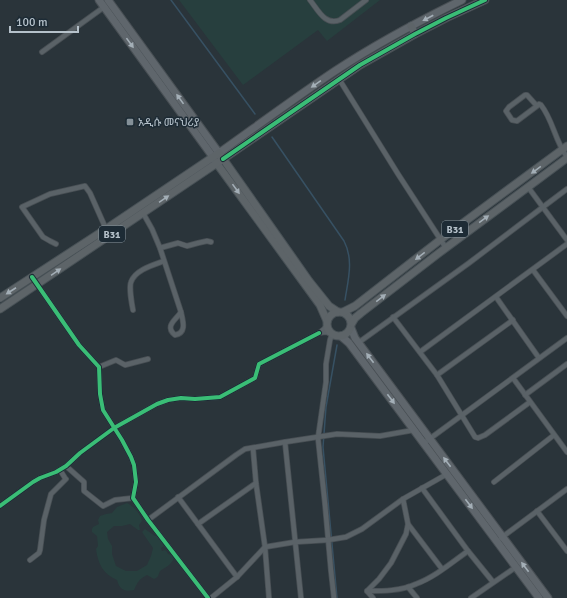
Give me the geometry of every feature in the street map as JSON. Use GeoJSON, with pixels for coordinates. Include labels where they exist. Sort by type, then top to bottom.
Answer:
{"type":"FeatureCollection","features":[{"type":"Feature","properties":{"kind":"main road"},"geometry":{"type":"LineString","coordinates":[[99,0],[313,286],[329,306],[349,316],[352,333],[358,343],[427,441],[500,539],[548,598]]}},
{"type":"Feature","properties":{"kind":"main road"},"geometry":{"type":"LineString","coordinates":[[108,0],[320,305],[329,331],[335,336],[341,336],[347,334],[351,326]]}},
{"type":"Feature","properties":{"kind":"main road"},"geometry":{"type":"LineString","coordinates":[[218,158],[334,71],[411,26],[462,0]]}},
{"type":"Feature","properties":{"kind":"main road"},"geometry":{"type":"LineString","coordinates":[[218,158],[367,61],[415,34],[485,0]]}},
{"type":"Feature","properties":{"kind":"main road"},"geometry":{"type":"LineString","coordinates":[[411,26],[415,34]]}},
{"type":"Feature","properties":{"kind":"main road","name":"B31"},"geometry":{"type":"LineString","coordinates":[[340,312],[355,306],[440,240],[564,148]]}},
{"type":"Feature","properties":{"kind":"main road","name":"B31"},"geometry":{"type":"LineString","coordinates":[[351,326],[355,318],[361,313],[567,157]]}},
{"type":"Feature","properties":{"kind":"main road","name":"B31"},"geometry":{"type":"LineString","coordinates":[[0,309],[144,213],[218,158]]}},
{"type":"Feature","properties":{"kind":"main road","name":"B31"},"geometry":{"type":"LineString","coordinates":[[0,298],[218,158]]}},
{"type":"Feature","properties":{"kind":"main road"},"geometry":{"type":"LineString","coordinates":[[327,323],[331,314],[340,312]]}},
{"type":"Feature","properties":{"kind":"main road"},"geometry":{"type":"LineString","coordinates":[[341,336],[349,343],[414,430],[427,441],[447,474],[462,489]]}},
{"type":"Feature","properties":{"kind":"main road"},"geometry":{"type":"LineString","coordinates":[[500,539],[516,567],[539,598]]}},
{"type":"Feature","properties":{"kind":"street"},"geometry":{"type":"LineString","coordinates":[[310,0],[326,20],[330,22],[340,20],[366,0]]}},
{"type":"Feature","properties":{"kind":"street"},"geometry":{"type":"LineString","coordinates":[[42,52],[104,7]]}},
{"type":"Feature","properties":{"kind":"street"},"geometry":{"type":"LineString","coordinates":[[339,79],[446,248]]}},
{"type":"Feature","properties":{"kind":"street"},"geometry":{"type":"LineString","coordinates":[[537,106],[526,94],[506,111],[512,120],[517,122],[537,106],[539,104],[541,105],[546,112],[567,157]]}},
{"type":"Feature","properties":{"kind":"street"},"geometry":{"type":"LineString","coordinates":[[56,244],[43,237],[22,207],[50,194],[85,186],[90,193],[106,229]]}},
{"type":"Feature","properties":{"kind":"street"},"geometry":{"type":"LineString","coordinates":[[528,187],[567,240]]}},
{"type":"Feature","properties":{"kind":"street"},"geometry":{"type":"LineString","coordinates":[[358,343],[469,263],[567,189]]}},
{"type":"Feature","properties":{"kind":"street"},"geometry":{"type":"LineString","coordinates":[[144,213],[160,248],[181,312]]}},
{"type":"Feature","properties":{"kind":"street"},"geometry":{"type":"LineString","coordinates":[[160,248],[178,243],[187,246],[208,241],[211,242]]}},
{"type":"Feature","properties":{"kind":"street"},"geometry":{"type":"LineString","coordinates":[[420,352],[567,244]]}},
{"type":"Feature","properties":{"kind":"street"},"geometry":{"type":"LineString","coordinates":[[133,310],[130,283],[132,279],[146,267],[164,261]]}},
{"type":"Feature","properties":{"kind":"street"},"geometry":{"type":"LineString","coordinates":[[533,270],[567,316]]}},
{"type":"Feature","properties":{"kind":"street"},"geometry":{"type":"LineString","coordinates":[[32,277],[79,345],[99,367],[103,410],[131,457],[134,465],[136,482],[133,498],[208,598]]}},
{"type":"Feature","properties":{"kind":"street"},"geometry":{"type":"LineString","coordinates":[[496,297],[539,358]]}},
{"type":"Feature","properties":{"kind":"street"},"geometry":{"type":"LineString","coordinates":[[393,317],[437,375],[476,437],[478,438],[485,435],[530,402]]}},
{"type":"Feature","properties":{"kind":"street"},"geometry":{"type":"LineString","coordinates":[[437,375],[513,320]]}},
{"type":"Feature","properties":{"kind":"street"},"geometry":{"type":"LineString","coordinates":[[319,334],[327,323]]}},
{"type":"Feature","properties":{"kind":"street"},"geometry":{"type":"LineString","coordinates":[[0,506],[33,482],[66,466],[80,453],[114,428],[158,404],[168,400],[181,398],[195,399],[220,397],[255,378],[259,364],[325,332],[332,334],[318,438],[334,598]]}},
{"type":"Feature","properties":{"kind":"street"},"geometry":{"type":"LineString","coordinates":[[427,441],[567,338]]}},
{"type":"Feature","properties":{"kind":"street"},"geometry":{"type":"LineString","coordinates":[[99,367],[116,360],[125,365],[148,359]]}},
{"type":"Feature","properties":{"kind":"street"},"geometry":{"type":"LineString","coordinates":[[525,395],[567,364]]}},
{"type":"Feature","properties":{"kind":"street"},"geometry":{"type":"LineString","coordinates":[[513,378],[567,452]]}},
{"type":"Feature","properties":{"kind":"street"},"geometry":{"type":"LineString","coordinates":[[148,520],[246,449],[337,434],[380,436],[414,430]]}},
{"type":"Feature","properties":{"kind":"street"},"geometry":{"type":"LineString","coordinates":[[494,482],[554,435]]}},
{"type":"Feature","properties":{"kind":"street"},"geometry":{"type":"LineString","coordinates":[[285,442],[301,598]]}},
{"type":"Feature","properties":{"kind":"street"},"geometry":{"type":"LineString","coordinates":[[253,448],[256,483],[265,547],[269,598]]}},
{"type":"Feature","properties":{"kind":"street"},"geometry":{"type":"LineString","coordinates":[[66,466],[84,482],[84,490],[103,506],[115,500],[133,498]]}},
{"type":"Feature","properties":{"kind":"street"},"geometry":{"type":"LineString","coordinates":[[30,560],[39,553],[40,550],[44,520],[51,494],[66,479],[60,470]]}},
{"type":"Feature","properties":{"kind":"street"},"geometry":{"type":"LineString","coordinates":[[212,598],[238,577],[265,547],[295,542],[328,540],[346,537],[362,529],[403,499],[447,474]]}},
{"type":"Feature","properties":{"kind":"street"},"geometry":{"type":"LineString","coordinates":[[198,524],[256,483]]}},
{"type":"Feature","properties":{"kind":"street"},"geometry":{"type":"LineString","coordinates":[[422,488],[468,551],[493,582]]}},
{"type":"Feature","properties":{"kind":"street"},"geometry":{"type":"LineString","coordinates":[[500,539],[567,488]]}},
{"type":"Feature","properties":{"kind":"street"},"geometry":{"type":"LineString","coordinates":[[178,497],[238,577]]}},
{"type":"Feature","properties":{"kind":"street"},"geometry":{"type":"LineString","coordinates":[[367,591],[379,579],[391,563],[406,534],[408,524],[403,499]]}},
{"type":"Feature","properties":{"kind":"street"},"geometry":{"type":"LineString","coordinates":[[537,511],[567,551]]}},
{"type":"Feature","properties":{"kind":"street"},"geometry":{"type":"LineString","coordinates":[[408,524],[442,569]]}},
{"type":"Feature","properties":{"kind":"street"},"geometry":{"type":"LineString","coordinates":[[367,591],[383,591],[408,587],[416,584],[442,569],[468,551]]}},
{"type":"Feature","properties":{"kind":"street"},"geometry":{"type":"LineString","coordinates":[[471,598],[516,567]]}},
{"type":"Feature","properties":{"kind":"street"},"geometry":{"type":"LineString","coordinates":[[408,587],[417,598]]}},
{"type":"Feature","properties":{"kind":"street"},"geometry":{"type":"LineString","coordinates":[[367,591],[373,598]]}},
{"type":"Feature","properties":{"kind":"green space"},"geometry":{"type":"Polygon","coordinates":[[[179,0],[380,0],[327,41],[318,30],[243,85],[179,0]]]}},
{"type":"Feature","properties":{"kind":"green space"},"geometry":{"type":"Polygon","coordinates":[[[127,503],[136,510],[142,521],[139,525],[140,530],[130,524],[114,526],[107,532],[108,539],[112,546],[112,554],[116,566],[126,571],[137,571],[147,565],[153,548],[142,532],[145,529],[155,536],[157,535],[164,545],[161,548],[162,551],[165,550],[174,558],[170,564],[160,571],[157,577],[154,579],[147,575],[139,581],[134,590],[128,591],[123,590],[117,580],[108,575],[102,568],[96,549],[98,546],[97,536],[92,532],[93,527],[99,524],[98,520],[100,516],[112,513],[117,507],[127,503]]]}},
{"type":"Feature","properties":{"kind":"waterway"},"geometry":{"type":"LineString","coordinates":[[171,0],[255,114]]}},
{"type":"Feature","properties":{"kind":"waterway"},"geometry":{"type":"LineString","coordinates":[[272,137],[344,241],[350,263],[345,300]]}},
{"type":"Feature","properties":{"kind":"waterway"},"geometry":{"type":"LineString","coordinates":[[337,345],[326,407],[323,447],[337,598]]}},
{"type":"Feature","properties":{"kind":"cycle path"},"geometry":{"type":"LineString","coordinates":[[223,159],[360,65],[415,34],[485,0]]}},
{"type":"Feature","properties":{"kind":"cycle path"},"geometry":{"type":"LineString","coordinates":[[32,277],[79,345],[99,367],[100,394],[103,410],[122,440],[134,465],[136,482],[133,498],[208,598]]}},
{"type":"Feature","properties":{"kind":"cycle path"},"geometry":{"type":"LineString","coordinates":[[0,506],[33,482],[66,466],[80,453],[114,428],[157,404],[168,400],[181,398],[195,399],[220,397],[255,378],[259,364],[319,333]]}},
{"type":"Feature","properties":{"kind":"place","name":"አዲሱ መናህሪያ"},"geometry":{"type":"Point","coordinates":[130,122]}}]}
